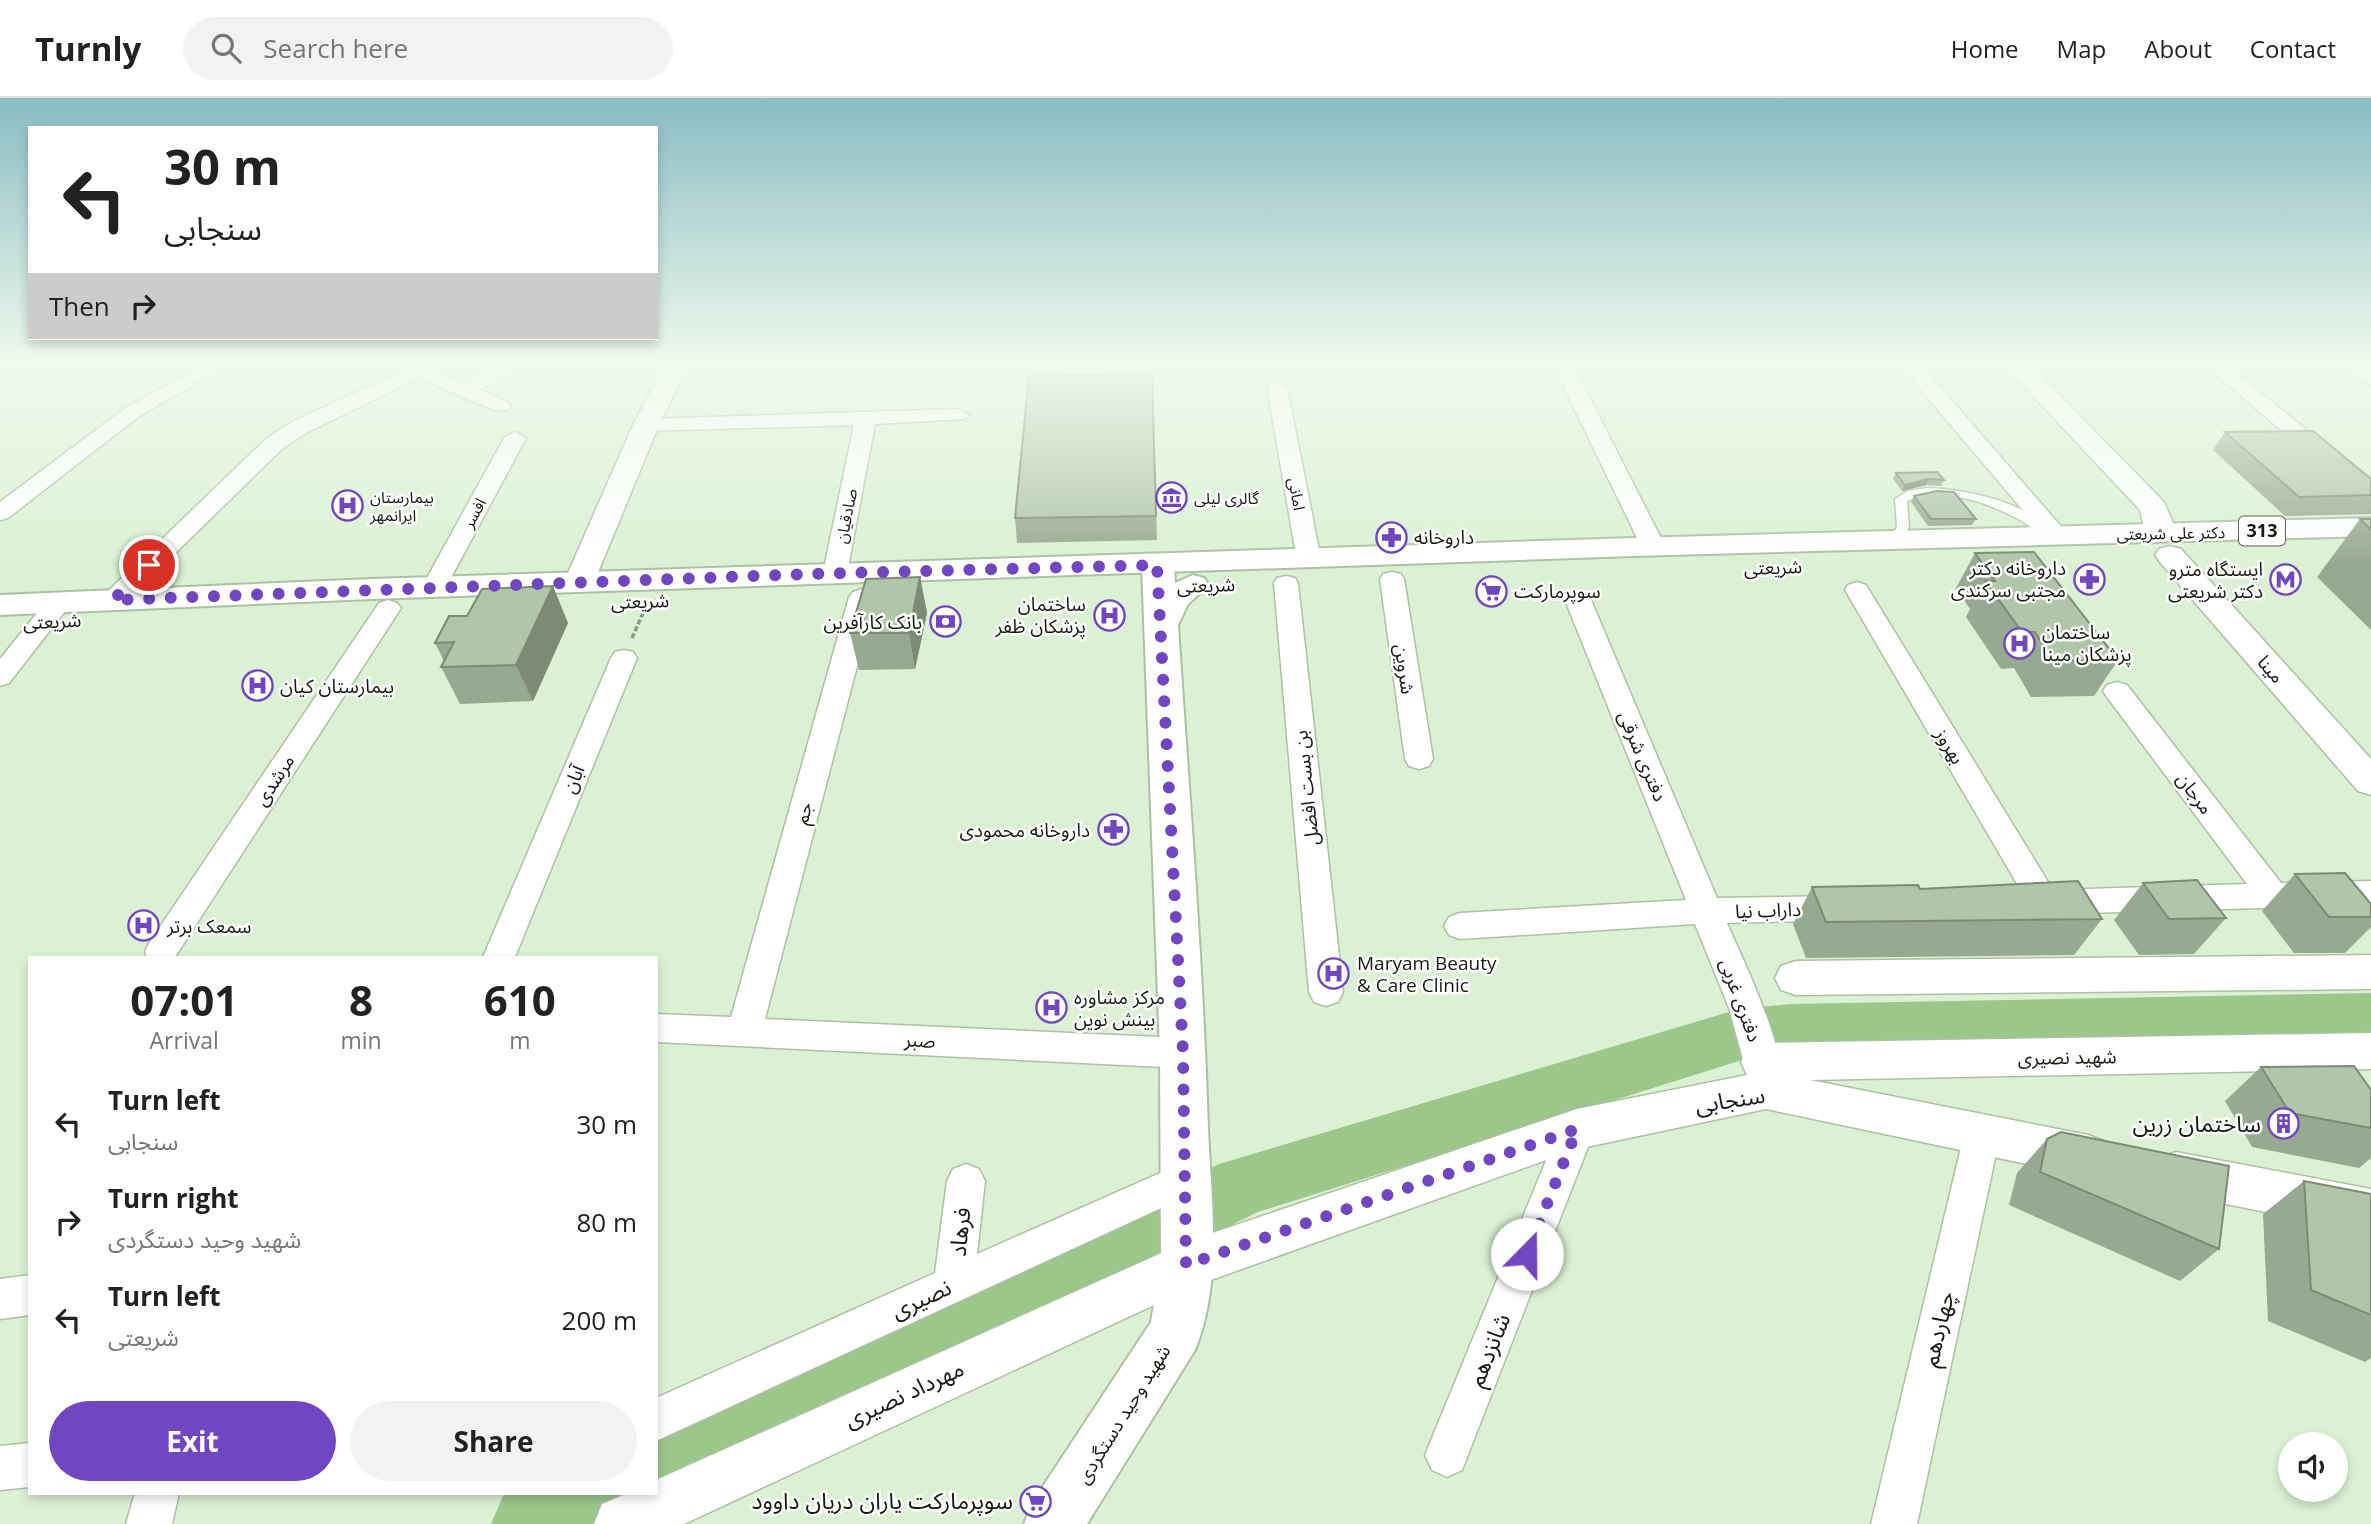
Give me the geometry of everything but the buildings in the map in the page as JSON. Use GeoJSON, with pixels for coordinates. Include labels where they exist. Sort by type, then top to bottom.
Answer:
{"type":"FeatureCollection","features":[{"type":"Feature","properties":{"kind":"main road","name":"دکتر علی شریعتی"},"geometry":{"type":"LineString","coordinates":[[2056,535],[2371,527]]}},
{"type":"Feature","properties":{"kind":"main road","name":"شریعتی"},"geometry":{"type":"LineString","coordinates":[[0,623],[51,608],[113,600],[835,573],[1167,590],[1309,560],[1513,564],[2159,532],[2371,549]]}},
{"type":"Feature","properties":{"kind":"main road","name":"شریعتی"},"geometry":{"type":"LineString","coordinates":[[0,604],[51,608],[388,608],[863,594],[1167,590],[1392,579],[1653,546],[2056,535]]}},
{"type":"Feature","properties":{"kind":"main road","name":"شهید وحید دستگردی"},"geometry":{"type":"LineString","coordinates":[[1053,1524],[1176,1331],[1186,1222],[1167,590]]}},
{"type":"Feature","properties":{"kind":"street"},"geometry":{"type":"LineString","coordinates":[[0,513],[107,432]]}},
{"type":"Feature","properties":{"kind":"street"},"geometry":{"type":"LineString","coordinates":[[113,600],[255,459],[293,432]]}},
{"type":"Feature","properties":{"kind":"street"},"geometry":{"type":"LineString","coordinates":[[579,582],[643,432]]}},
{"type":"Feature","properties":{"kind":"street","name":"صادقیان"},"geometry":{"type":"LineString","coordinates":[[835,573],[863,432]]}},
{"type":"Feature","properties":{"kind":"street","name":"امانی"},"geometry":{"type":"LineString","coordinates":[[1285,432],[1309,560]]}},
{"type":"Feature","properties":{"kind":"street"},"geometry":{"type":"LineString","coordinates":[[1596,432],[1653,546]]}},
{"type":"Feature","properties":{"kind":"street"},"geometry":{"type":"LineString","coordinates":[[1967,432],[2056,535]]}},
{"type":"Feature","properties":{"kind":"street","name":"مینا"},"geometry":{"type":"LineString","coordinates":[[2073,432],[2371,782]]}},
{"type":"Feature","properties":{"kind":"street"},"geometry":{"type":"LineString","coordinates":[[2295,432],[2371,495]]}},
{"type":"Feature","properties":{"kind":"street","name":"افسر"},"geometry":{"type":"LineString","coordinates":[[434,587],[515,438]]}},
{"type":"Feature","properties":{"kind":"street","name":"شروین"},"geometry":{"type":"LineString","coordinates":[[1392,579],[1419,759]]}},
{"type":"Feature","properties":{"kind":"street","name":"بن بست افضل"},"geometry":{"type":"LineString","coordinates":[[1286,583],[1326,992]]}},
{"type":"Feature","properties":{"kind":"street","name":"بهروز"},"geometry":{"type":"LineString","coordinates":[[1857,590],[2030,903],[2273,896]]}},
{"type":"Feature","properties":{"kind":"street","name":"جم"},"geometry":{"type":"LineString","coordinates":[[744,1032],[863,594]]}},
{"type":"Feature","properties":{"kind":"street"},"geometry":{"type":"LineString","coordinates":[[0,597],[51,608],[0,677]]}},
{"type":"Feature","properties":{"kind":"street","name":"دفتری شرقی"},"geometry":{"type":"LineString","coordinates":[[1578,600],[1708,911]]}},
{"type":"Feature","properties":{"kind":"street","name":"مرشدی"},"geometry":{"type":"LineString","coordinates":[[161,952],[388,608]]}},
{"type":"Feature","properties":{"kind":"street","name":"آبان"},"geometry":{"type":"LineString","coordinates":[[499,956],[624,658]]}},
{"type":"Feature","properties":{"kind":"street","name":"مرجان"},"geometry":{"type":"LineString","coordinates":[[2116,691],[2273,896]]}},
{"type":"Feature","properties":{"kind":"street"},"geometry":{"type":"LineString","coordinates":[[2273,896],[2371,893]]}},
{"type":"Feature","properties":{"kind":"street","name":"داراب نیا"},"geometry":{"type":"LineString","coordinates":[[1460,926],[1708,911],[1876,907]]}},
{"type":"Feature","properties":{"kind":"street","name":"دفتری غربی"},"geometry":{"type":"LineString","coordinates":[[1708,911],[1746,1008],[1765,1076]]}},
{"type":"Feature","properties":{"kind":"street"},"geometry":{"type":"LineString","coordinates":[[1796,978],[2371,972]]}},
{"type":"Feature","properties":{"kind":"street","name":"صبر"},"geometry":{"type":"LineString","coordinates":[[658,1028],[1183,1053]]}},
{"type":"Feature","properties":{"kind":"street","name":"شهید نصیری"},"geometry":{"type":"LineString","coordinates":[[1765,1076],[2371,1051]]}},
{"type":"Feature","properties":{"kind":"street","name":"سنجابی"},"geometry":{"type":"LineString","coordinates":[[1186,1222],[1577,1129],[1765,1076],[1982,1135],[2371,1211]]}},
{"type":"Feature","properties":{"kind":"street","name":"شانزدهم"},"geometry":{"type":"LineString","coordinates":[[1447,1455],[1577,1129]]}},
{"type":"Feature","properties":{"kind":"street","name":"چهاردهم"},"geometry":{"type":"LineString","coordinates":[[1894,1524],[1982,1135]]}},
{"type":"Feature","properties":{"kind":"street","name":"فرهاد"},"geometry":{"type":"LineString","coordinates":[[954,1284],[966,1181]]}},
{"type":"Feature","properties":{"kind":"street","name":"نصیری"},"geometry":{"type":"LineString","coordinates":[[658,1419],[954,1284],[1186,1222]]}},
{"type":"Feature","properties":{"kind":"street","name":"مهرداد نصیری"},"geometry":{"type":"LineString","coordinates":[[622,1524],[1186,1222]]}},
{"type":"Feature","properties":{"kind":"street"},"geometry":{"type":"LineString","coordinates":[[0,1299],[28,1295]]}},
{"type":"Feature","properties":{"kind":"street"},"geometry":{"type":"LineString","coordinates":[[0,1468],[28,1465]]}},
{"type":"Feature","properties":{"kind":"street"},"geometry":{"type":"LineString","coordinates":[[149,1524],[156,1495]]}},
{"type":"Feature","properties":{"kind":"lane"},"geometry":{"type":"LineString","coordinates":[[1894,541],[1903,527],[1901,499],[1910,493],[1956,493],[2017,513],[2056,535]]}},
{"type":"Feature","properties":{"kind":"path"},"geometry":{"type":"LineString","coordinates":[[624,658],[648,601]]}},
{"type":"Feature","properties":{"kind":"waterway"},"geometry":{"type":"LineString","coordinates":[[658,1463],[1243,1186],[1739,1035],[1791,1029],[2371,1018]]}},
{"type":"Feature","properties":{"kind":"waterway"},"geometry":{"type":"LineString","coordinates":[[531,1524],[593,1495]]}},
{"type":"Feature","properties":{"kind":"place","name":"گالری لیلی"},"geometry":{"type":"Point","coordinates":[1171,498]}},
{"type":"Feature","properties":{"kind":"place","name":"بیمارستان ایرانمهر"},"geometry":{"type":"Point","coordinates":[347,506]}},
{"type":"Feature","properties":{"kind":"place","name":"داروخانه"},"geometry":{"type":"Point","coordinates":[1391,537]}},
{"type":"Feature","properties":{"kind":"place","name":"داروخانه دکتر مجتبی سرکندی"},"geometry":{"type":"Point","coordinates":[2089,579]}},
{"type":"Feature","properties":{"kind":"place","name":"ایستگاه مترو دکتر شریعتی"},"geometry":{"type":"Point","coordinates":[2286,580]}},
{"type":"Feature","properties":{"kind":"place","name":"سوپرمارکت"},"geometry":{"type":"Point","coordinates":[1491,591]}},
{"type":"Feature","properties":{"kind":"place","name":"ساختمان پزشکان ظفر"},"geometry":{"type":"Point","coordinates":[1109,615]}},
{"type":"Feature","properties":{"kind":"place","name":"بانک کارآفرین"},"geometry":{"type":"Point","coordinates":[945,622]}},
{"type":"Feature","properties":{"kind":"place","name":"ساختمان پزشكان مينا"},"geometry":{"type":"Point","coordinates":[2019,643]}},
{"type":"Feature","properties":{"kind":"place","name":"بیمارستان کیان"},"geometry":{"type":"Point","coordinates":[257,686]}},
{"type":"Feature","properties":{"kind":"place","name":"داروخانه محمودی"},"geometry":{"type":"Point","coordinates":[1113,830]}},
{"type":"Feature","properties":{"kind":"place","name":"سمعک برتر"},"geometry":{"type":"Point","coordinates":[144,926]}},
{"type":"Feature","properties":{"kind":"place","name":"Maryam Beauty & Care Clinic"},"geometry":{"type":"Point","coordinates":[1334,974]}},
{"type":"Feature","properties":{"kind":"place","name":"مرکز مشاوره بینش نوین"},"geometry":{"type":"Point","coordinates":[1051,1008]}},
{"type":"Feature","properties":{"kind":"place","name":"ساختمان زرین"},"geometry":{"type":"Point","coordinates":[2284,1124]}},
{"type":"Feature","properties":{"kind":"place","name":"سوپرمارکت یاران دریان داوود"},"geometry":{"type":"Point","coordinates":[1036,1501]}},
{"type":"Feature","properties":{"kind":"route"},"geometry":{"type":"LineString","coordinates":[[149,565],[113,600],[808,574],[1157,565],[1183,1053],[1186,1265],[1577,1129],[1527,1254]]}}]}
